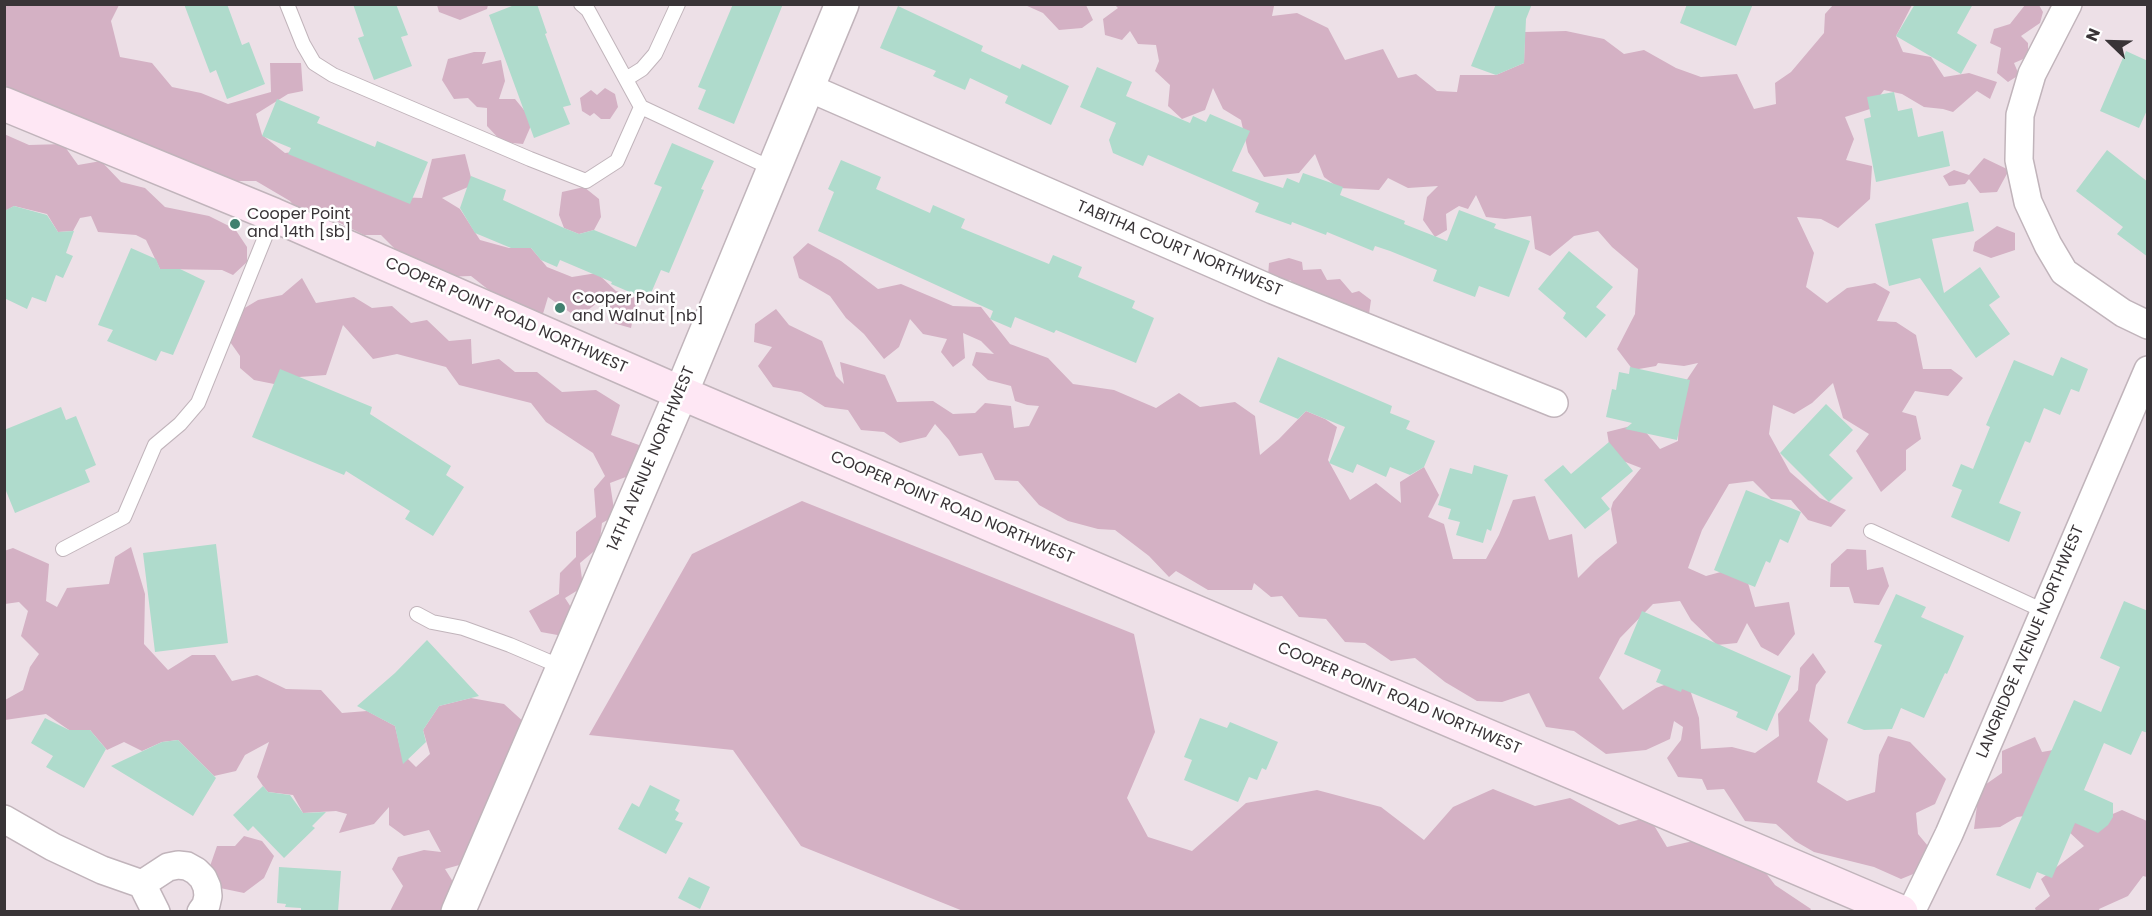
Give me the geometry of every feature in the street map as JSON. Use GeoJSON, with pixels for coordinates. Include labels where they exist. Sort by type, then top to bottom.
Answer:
{"type":"FeatureCollection","features":[{"type":"Feature","properties":{"kind":"main road","name":"COOPER POINT ROAD NORTHWEST"},"geometry":{"type":"LineString","coordinates":[[4,104],[274,215],[681,393],[1899,911]]}},
{"type":"Feature","properties":{"kind":"street","name":"14TH AVENUE NORTHWEST"},"geometry":{"type":"LineString","coordinates":[[458,912],[681,393],[842,4]]}},
{"type":"Feature","properties":{"kind":"street"},"geometry":{"type":"LineString","coordinates":[[2068,4],[2032,74],[2020,115],[2019,160],[2028,202],[2048,245],[2064,272],[2115,308],[2148,325]]}},
{"type":"Feature","properties":{"kind":"street","name":"TABITHA COURT NORTHWEST"},"geometry":{"type":"LineString","coordinates":[[807,87],[1273,290],[1554,403]]}},
{"type":"Feature","properties":{"kind":"street","name":"LANGRIDGE AVENUE NORTHWEST"},"geometry":{"type":"LineString","coordinates":[[1899,911],[1949,834],[2148,370]]}},
{"type":"Feature","properties":{"kind":"street"},"geometry":{"type":"LineString","coordinates":[[4,819],[53,847],[102,870],[142,884],[156,912]]}},
{"type":"Feature","properties":{"kind":"street"},"geometry":{"type":"LineString","coordinates":[[142,884],[168,867],[187,866],[203,878],[207,887],[206,905],[201,912]]}},
{"type":"Feature","properties":{"kind":"lane"},"geometry":{"type":"LineString","coordinates":[[287,4],[303,44],[314,63],[333,75],[586,181],[616,160],[641,107]]}},
{"type":"Feature","properties":{"kind":"lane"},"geometry":{"type":"LineString","coordinates":[[581,4],[588,10],[641,107],[773,169]]}},
{"type":"Feature","properties":{"kind":"lane"},"geometry":{"type":"LineString","coordinates":[[626,79],[642,69],[655,54],[678,4]]}},
{"type":"Feature","properties":{"kind":"lane"},"geometry":{"type":"LineString","coordinates":[[63,549],[124,517],[155,445],[180,424],[198,403],[274,215]]}},
{"type":"Feature","properties":{"kind":"lane"},"geometry":{"type":"LineString","coordinates":[[1871,531],[2044,611]]}},
{"type":"Feature","properties":{"kind":"lane"},"geometry":{"type":"LineString","coordinates":[[417,614],[432,622],[463,628],[510,645],[564,668]]}},
{"type":"Feature","properties":{"kind":"shaded area"},"geometry":{"type":"Polygon","coordinates":[[[437,4],[488,5],[487,9],[460,20],[439,12],[437,4]]]}},
{"type":"Feature","properties":{"kind":"shaded area"},"geometry":{"type":"Polygon","coordinates":[[[4,5],[119,5],[111,21],[120,57],[152,63],[172,87],[201,93],[228,104],[271,92],[270,63],[301,63],[303,91],[288,94],[256,114],[262,135],[285,153],[318,149],[395,197],[422,198],[432,159],[465,154],[473,185],[442,198],[460,209],[480,240],[509,248],[531,248],[547,267],[572,277],[597,273],[616,291],[637,298],[631,328],[613,323],[602,299],[578,318],[548,297],[542,317],[504,302],[471,276],[443,277],[407,261],[381,235],[364,235],[336,221],[306,220],[290,201],[256,181],[211,181],[14,97],[5,84],[4,5]]]}},
{"type":"Feature","properties":{"kind":"shaded area"},"geometry":{"type":"Polygon","coordinates":[[[1025,5],[1086,5],[1093,20],[1082,28],[1059,30],[1043,13],[1025,5]]]}},
{"type":"Feature","properties":{"kind":"shaded area"},"geometry":{"type":"Polygon","coordinates":[[[1115,5],[1277,5],[1274,6],[1272,16],[1297,13],[1328,28],[1345,60],[1383,49],[1398,78],[1416,74],[1437,91],[1457,92],[1460,75],[1496,75],[1524,63],[1525,32],[1566,31],[1604,39],[1624,54],[1644,50],[1676,68],[1701,77],[1737,74],[1754,109],[1776,104],[1775,83],[1791,72],[1824,33],[1825,14],[1833,5],[1912,5],[1896,36],[1903,52],[1931,57],[1944,77],[1969,73],[1997,82],[1990,99],[1977,91],[1953,112],[1924,107],[1902,94],[1884,90],[1870,109],[1845,117],[1854,139],[1846,160],[1872,166],[1870,199],[1838,228],[1821,219],[1797,217],[1814,253],[1806,287],[1827,303],[1847,288],[1875,283],[1890,292],[1877,321],[1896,322],[1916,335],[1923,369],[1951,369],[1963,378],[1948,396],[1915,391],[1902,412],[1916,416],[1921,439],[1906,450],[1906,470],[1881,492],[1856,451],[1869,434],[1843,418],[1833,383],[1812,403],[1794,414],[1773,405],[1769,434],[1790,472],[1820,498],[1846,510],[1831,527],[1808,520],[1791,500],[1771,499],[1753,481],[1729,484],[1702,530],[1688,568],[1706,576],[1728,570],[1748,583],[1755,607],[1789,602],[1795,634],[1778,656],[1761,647],[1747,623],[1737,643],[1717,645],[1691,620],[1680,601],[1653,604],[1620,638],[1599,678],[1623,710],[1656,688],[1686,677],[1699,718],[1701,749],[1732,747],[1755,753],[1779,736],[1778,714],[1798,690],[1800,668],[1813,653],[1826,672],[1816,685],[1809,721],[1828,739],[1817,782],[1847,801],[1875,792],[1879,755],[1888,736],[1910,742],[1946,779],[1935,804],[1916,813],[1918,834],[1933,852],[1928,868],[1901,879],[1874,867],[1814,852],[1795,841],[1776,824],[1745,821],[1724,789],[1707,790],[1702,779],[1678,777],[1667,758],[1681,740],[1683,727],[1674,721],[1670,739],[1646,750],[1606,754],[1574,731],[1546,727],[1529,693],[1502,702],[1477,701],[1445,682],[1415,658],[1391,661],[1365,643],[1345,642],[1326,619],[1299,617],[1282,596],[1271,597],[1254,583],[1252,590],[1208,590],[1176,571],[1169,577],[1149,556],[1115,530],[1098,529],[1068,521],[1039,505],[1018,481],[995,480],[982,453],[959,456],[935,424],[926,437],[900,443],[884,432],[861,430],[848,410],[825,407],[801,392],[773,387],[758,366],[772,347],[754,342],[755,324],[776,309],[789,325],[822,341],[836,376],[844,384],[840,362],[885,375],[897,402],[933,401],[953,414],[975,413],[985,403],[1011,406],[1014,428],[1029,426],[1039,406],[1015,401],[1011,386],[988,380],[972,365],[976,352],[994,354],[981,341],[963,333],[965,358],[953,367],[941,352],[947,339],[923,334],[910,319],[899,347],[884,359],[864,334],[846,318],[830,296],[799,278],[793,257],[808,243],[841,261],[878,289],[901,284],[953,306],[981,307],[1010,344],[1048,358],[1073,384],[1114,390],[1156,408],[1179,393],[1200,407],[1235,402],[1255,416],[1260,455],[1306,411],[1325,419],[1337,427],[1328,460],[1350,500],[1376,483],[1401,503],[1400,482],[1424,467],[1439,495],[1428,517],[1444,524],[1453,559],[1486,559],[1499,535],[1513,500],[1535,496],[1549,540],[1572,534],[1578,578],[1617,543],[1611,509],[1613,502],[1641,468],[1623,461],[1609,444],[1607,432],[1639,424],[1660,449],[1678,441],[1680,390],[1698,363],[1684,366],[1658,363],[1656,366],[1633,370],[1617,349],[1635,314],[1638,269],[1612,247],[1598,231],[1574,236],[1550,256],[1535,249],[1531,216],[1505,219],[1486,217],[1476,195],[1468,209],[1459,206],[1446,214],[1447,230],[1435,237],[1423,220],[1427,197],[1438,186],[1408,188],[1388,178],[1379,190],[1339,188],[1324,177],[1315,154],[1299,173],[1264,177],[1248,152],[1241,120],[1223,109],[1213,88],[1205,110],[1182,119],[1168,106],[1170,85],[1155,71],[1159,61],[1156,45],[1138,44],[1130,31],[1122,40],[1105,35],[1103,19],[1118,8],[1115,5]]]}},
{"type":"Feature","properties":{"kind":"shaded area"},"geometry":{"type":"Polygon","coordinates":[[[2025,5],[2039,5],[2043,12],[2040,23],[2021,36],[2028,43],[2028,57],[2014,63],[2019,75],[2008,82],[1997,73],[2001,48],[1990,43],[1994,29],[2010,24],[2025,5]]]}},
{"type":"Feature","properties":{"kind":"shaded area"},"geometry":{"type":"Polygon","coordinates":[[[474,52],[486,52],[482,64],[501,60],[505,81],[499,99],[515,99],[533,121],[523,144],[502,142],[487,126],[487,108],[477,107],[468,98],[454,99],[442,80],[448,59],[474,52]]]}},
{"type":"Feature","properties":{"kind":"shaded area"},"geometry":{"type":"Polygon","coordinates":[[[605,88],[615,94],[618,107],[610,119],[601,119],[594,113],[590,116],[582,111],[580,98],[591,90],[597,95],[605,88]]]}},
{"type":"Feature","properties":{"kind":"shaded area"},"geometry":{"type":"Polygon","coordinates":[[[4,134],[29,145],[63,144],[78,165],[101,161],[121,182],[145,188],[165,207],[209,216],[235,229],[247,247],[247,262],[233,275],[222,270],[160,269],[146,240],[136,235],[98,232],[91,216],[80,218],[73,231],[58,232],[47,214],[14,206],[5,211],[4,134]]]}},
{"type":"Feature","properties":{"kind":"shaded area"},"geometry":{"type":"Polygon","coordinates":[[[1984,158],[2009,170],[1997,192],[1980,193],[1969,179],[1965,184],[1949,186],[1943,176],[1954,170],[1969,175],[1984,158]]]}},
{"type":"Feature","properties":{"kind":"shaded area"},"geometry":{"type":"Polygon","coordinates":[[[584,187],[599,199],[601,217],[594,230],[579,234],[564,228],[559,215],[562,192],[584,187]]]}},
{"type":"Feature","properties":{"kind":"shaded area"},"geometry":{"type":"Polygon","coordinates":[[[1997,226],[2015,233],[2015,250],[1991,258],[1973,251],[1975,242],[1997,226]]]}},
{"type":"Feature","properties":{"kind":"shaded area"},"geometry":{"type":"Polygon","coordinates":[[[1289,258],[1302,262],[1303,270],[1321,269],[1327,280],[1340,279],[1352,293],[1359,291],[1371,300],[1369,314],[1359,317],[1308,298],[1301,286],[1296,286],[1290,280],[1279,286],[1268,276],[1269,263],[1289,258]]]}},
{"type":"Feature","properties":{"kind":"shaded area"},"geometry":{"type":"Polygon","coordinates":[[[302,278],[316,303],[354,297],[372,308],[392,306],[411,323],[427,320],[449,341],[471,339],[472,364],[499,359],[515,372],[537,372],[562,392],[596,390],[620,405],[611,435],[639,445],[644,470],[610,483],[615,516],[602,523],[599,547],[580,563],[583,587],[565,598],[576,615],[563,636],[541,632],[529,611],[559,594],[560,573],[576,557],[576,532],[596,517],[594,489],[605,476],[593,453],[546,422],[531,403],[459,385],[446,367],[397,354],[373,359],[343,325],[326,375],[299,377],[274,384],[254,380],[240,368],[240,356],[228,339],[238,312],[258,300],[282,295],[302,278]]]}},
{"type":"Feature","properties":{"kind":"shaded area"},"geometry":{"type":"Polygon","coordinates":[[[802,501],[1134,634],[1155,732],[1127,798],[1148,837],[1192,851],[1246,803],[1317,790],[1381,807],[1424,840],[1453,807],[1493,789],[1535,806],[1570,798],[1619,825],[1649,817],[1667,847],[1706,838],[1756,860],[1775,885],[1811,909],[1809,912],[963,911],[801,846],[733,750],[589,735],[692,554],[802,501]]]}},
{"type":"Feature","properties":{"kind":"shaded area"},"geometry":{"type":"Polygon","coordinates":[[[131,547],[145,594],[144,644],[168,670],[192,655],[215,655],[232,681],[257,675],[286,689],[321,690],[342,713],[367,711],[395,726],[401,752],[416,767],[430,754],[423,730],[439,706],[471,698],[504,704],[526,724],[463,864],[445,869],[455,885],[458,911],[390,911],[403,886],[392,869],[398,857],[424,850],[441,852],[429,830],[404,836],[389,825],[389,807],[374,824],[339,833],[347,814],[336,811],[303,813],[293,795],[268,792],[263,786],[257,777],[269,742],[245,755],[236,771],[214,776],[178,740],[162,742],[142,751],[124,742],[107,750],[90,730],[69,730],[46,714],[5,720],[5,700],[23,690],[30,667],[39,654],[21,636],[28,611],[19,602],[5,604],[4,551],[13,548],[49,564],[46,601],[57,607],[67,588],[109,584],[115,557],[131,547]]]}},
{"type":"Feature","properties":{"kind":"shaded area"},"geometry":{"type":"Polygon","coordinates":[[[1847,549],[1866,550],[1867,570],[1883,567],[1889,586],[1879,605],[1854,603],[1849,587],[1830,587],[1831,564],[1847,549]]]}},
{"type":"Feature","properties":{"kind":"shaded area"},"geometry":{"type":"Polygon","coordinates":[[[2035,737],[2042,752],[2059,749],[2087,825],[2122,810],[2147,821],[2147,877],[2143,876],[2128,896],[2099,909],[2100,911],[2036,911],[2035,908],[2050,896],[2041,879],[2084,846],[2049,813],[2017,817],[2000,827],[1974,829],[1979,789],[2002,773],[2002,751],[2035,737]]]}},
{"type":"Feature","properties":{"kind":"shaded area"},"geometry":{"type":"Polygon","coordinates":[[[244,836],[262,841],[274,856],[264,878],[244,893],[220,888],[209,869],[217,846],[235,846],[244,836]]]}},
{"type":"Feature","properties":{"kind":"building"},"geometry":{"type":"Polygon","coordinates":[[[184,4],[227,4],[242,45],[249,42],[265,84],[227,99],[216,70],[210,73],[184,4]]]}},
{"type":"Feature","properties":{"kind":"building"},"geometry":{"type":"Polygon","coordinates":[[[353,4],[396,4],[408,35],[401,37],[412,66],[374,80],[358,38],[364,36],[353,4]]]}},
{"type":"Feature","properties":{"kind":"building"},"geometry":{"type":"Polygon","coordinates":[[[517,4],[537,4],[547,33],[545,34],[571,105],[563,107],[570,124],[534,138],[489,15],[517,4]]]}},
{"type":"Feature","properties":{"kind":"building"},"geometry":{"type":"Polygon","coordinates":[[[733,4],[783,4],[734,124],[698,109],[706,90],[698,87],[733,4]]]}},
{"type":"Feature","properties":{"kind":"building"},"geometry":{"type":"Polygon","coordinates":[[[1496,4],[1532,4],[1526,19],[1524,63],[1496,75],[1471,66],[1496,4]]]}},
{"type":"Feature","properties":{"kind":"building"},"geometry":{"type":"Polygon","coordinates":[[[1687,4],[1753,4],[1736,46],[1680,23],[1687,4]]]}},
{"type":"Feature","properties":{"kind":"building"},"geometry":{"type":"Polygon","coordinates":[[[1915,4],[1973,4],[1957,33],[1977,45],[1961,74],[1896,36],[1915,4]]]}},
{"type":"Feature","properties":{"kind":"building"},"geometry":{"type":"Polygon","coordinates":[[[898,6],[983,46],[981,51],[1020,69],[1022,64],[1069,86],[1051,125],[1005,103],[1008,96],[970,78],[965,90],[933,76],[936,71],[880,48],[898,6]]]}},
{"type":"Feature","properties":{"kind":"building"},"geometry":{"type":"Polygon","coordinates":[[[2126,51],[2148,61],[2148,108],[2139,128],[2100,111],[2126,51]]]}},
{"type":"Feature","properties":{"kind":"building"},"geometry":{"type":"Polygon","coordinates":[[[1097,67],[1132,82],[1126,96],[1190,123],[1193,116],[1206,122],[1210,114],[1250,131],[1232,171],[1283,188],[1287,178],[1299,183],[1303,173],[1343,187],[1340,195],[1447,241],[1459,210],[1496,224],[1494,228],[1530,241],[1509,297],[1479,286],[1475,297],[1433,281],[1437,270],[1390,251],[1375,246],[1373,251],[1327,232],[1326,235],[1292,222],[1291,225],[1255,212],[1259,203],[1148,155],[1143,166],[1113,153],[1109,140],[1116,123],[1080,107],[1097,67]]]}},
{"type":"Feature","properties":{"kind":"building"},"geometry":{"type":"Polygon","coordinates":[[[1894,92],[1898,111],[1912,108],[1918,137],[1943,131],[1950,166],[1876,182],[1864,119],[1871,117],[1867,97],[1894,92]]]}},
{"type":"Feature","properties":{"kind":"building"},"geometry":{"type":"Polygon","coordinates":[[[277,99],[320,117],[317,123],[375,147],[377,141],[428,162],[410,204],[288,154],[291,148],[262,136],[277,99]]]}},
{"type":"Feature","properties":{"kind":"building"},"geometry":{"type":"Polygon","coordinates":[[[672,143],[714,161],[669,273],[661,270],[648,300],[560,260],[557,267],[541,260],[531,248],[511,248],[475,233],[460,208],[471,176],[506,190],[503,200],[564,228],[579,234],[594,230],[636,247],[662,187],[654,184],[672,143]]]}},
{"type":"Feature","properties":{"kind":"building"},"geometry":{"type":"Polygon","coordinates":[[[2107,150],[2148,182],[2148,257],[2117,234],[2123,227],[2076,191],[2107,150]]]}},
{"type":"Feature","properties":{"kind":"building"},"geometry":{"type":"Polygon","coordinates":[[[841,160],[881,177],[876,189],[930,213],[933,205],[965,219],[961,228],[1049,264],[1053,255],[1082,267],[1078,277],[1135,301],[1132,308],[1154,318],[1136,363],[1056,330],[1054,333],[1015,317],[1011,328],[990,319],[993,311],[818,231],[834,192],[828,189],[841,160]]]}},
{"type":"Feature","properties":{"kind":"building"},"geometry":{"type":"Polygon","coordinates":[[[1968,202],[1974,231],[1932,239],[1944,293],[1980,267],[2000,297],[1989,305],[2010,334],[1976,358],[1920,278],[1889,286],[1875,224],[1968,202]]]}},
{"type":"Feature","properties":{"kind":"building"},"geometry":{"type":"Polygon","coordinates":[[[14,206],[47,215],[58,232],[74,231],[66,253],[73,256],[63,278],[56,275],[46,302],[32,297],[27,309],[4,298],[4,211],[14,206]]]}},
{"type":"Feature","properties":{"kind":"building"},"geometry":{"type":"Polygon","coordinates":[[[131,248],[156,259],[160,269],[180,269],[205,281],[173,355],[161,351],[156,361],[107,341],[113,330],[98,325],[131,248]]]}},
{"type":"Feature","properties":{"kind":"building"},"geometry":{"type":"Polygon","coordinates":[[[1569,251],[1613,287],[1596,307],[1606,315],[1586,338],[1563,318],[1566,313],[1538,289],[1569,251]]]}},
{"type":"Feature","properties":{"kind":"building"},"geometry":{"type":"Polygon","coordinates":[[[1278,357],[1392,406],[1390,413],[1410,421],[1406,429],[1435,441],[1424,467],[1410,475],[1390,467],[1386,477],[1357,464],[1353,473],[1329,463],[1345,427],[1306,411],[1298,419],[1259,402],[1278,357]]]}},
{"type":"Feature","properties":{"kind":"building"},"geometry":{"type":"Polygon","coordinates":[[[2061,357],[2088,369],[2079,392],[2071,389],[2060,415],[2044,408],[2030,443],[2025,441],[1999,503],[2021,512],[2009,542],[1951,517],[1962,490],[1952,486],[1961,464],[1973,469],[1990,427],[1986,425],[2014,360],[2053,376],[2061,357]]]}},
{"type":"Feature","properties":{"kind":"building"},"geometry":{"type":"Polygon","coordinates":[[[1630,367],[1690,380],[1677,440],[1625,429],[1632,423],[1606,417],[1612,389],[1616,390],[1619,372],[1629,374],[1630,367]]]}},
{"type":"Feature","properties":{"kind":"building"},"geometry":{"type":"Polygon","coordinates":[[[280,369],[372,407],[370,414],[451,466],[446,475],[464,487],[433,536],[405,519],[410,511],[346,471],[344,475],[252,437],[280,369]]]}},
{"type":"Feature","properties":{"kind":"building"},"geometry":{"type":"Polygon","coordinates":[[[1826,404],[1853,430],[1829,455],[1853,478],[1829,502],[1780,453],[1826,404]]]}},
{"type":"Feature","properties":{"kind":"building"},"geometry":{"type":"Polygon","coordinates":[[[61,407],[66,420],[76,416],[96,465],[85,470],[90,482],[15,513],[4,486],[4,430],[61,407]]]}},
{"type":"Feature","properties":{"kind":"building"},"geometry":{"type":"Polygon","coordinates":[[[1609,442],[1633,471],[1601,498],[1610,509],[1585,529],[1544,480],[1563,465],[1571,474],[1609,442]]]}},
{"type":"Feature","properties":{"kind":"building"},"geometry":{"type":"Polygon","coordinates":[[[1474,465],[1508,475],[1491,531],[1487,529],[1483,543],[1456,535],[1460,522],[1448,519],[1451,509],[1438,505],[1450,468],[1472,474],[1474,465]]]}},
{"type":"Feature","properties":{"kind":"building"},"geometry":{"type":"Polygon","coordinates":[[[1746,490],[1801,512],[1788,543],[1780,539],[1770,563],[1766,561],[1755,587],[1714,570],[1746,490]]]}},
{"type":"Feature","properties":{"kind":"building"},"geometry":{"type":"Polygon","coordinates":[[[216,544],[228,643],[155,652],[143,553],[216,544]]]}},
{"type":"Feature","properties":{"kind":"building"},"geometry":{"type":"Polygon","coordinates":[[[1896,594],[1926,607],[1921,617],[1964,636],[1924,718],[1901,708],[1892,729],[1864,730],[1847,723],[1882,645],[1874,642],[1896,594]]]}},
{"type":"Feature","properties":{"kind":"building"},"geometry":{"type":"Polygon","coordinates":[[[2124,601],[2148,611],[2148,733],[2142,731],[2131,755],[2104,743],[2084,790],[2113,803],[2113,817],[2108,825],[2098,833],[2075,823],[2052,878],[2037,872],[2030,889],[1996,875],[2074,700],[2101,712],[2120,667],[2100,658],[2124,601]]]}},
{"type":"Feature","properties":{"kind":"building"},"geometry":{"type":"Polygon","coordinates":[[[1642,611],[1791,676],[1767,731],[1736,717],[1738,712],[1682,689],[1681,692],[1656,682],[1661,670],[1624,654],[1642,611]]]}},
{"type":"Feature","properties":{"kind":"building"},"geometry":{"type":"Polygon","coordinates":[[[427,640],[479,696],[439,706],[423,730],[426,742],[403,764],[395,726],[357,706],[395,673],[427,640]]]}},
{"type":"Feature","properties":{"kind":"building"},"geometry":{"type":"Polygon","coordinates":[[[45,718],[69,730],[90,730],[106,749],[84,788],[46,767],[53,756],[31,743],[45,718]]]}},
{"type":"Feature","properties":{"kind":"building"},"geometry":{"type":"Polygon","coordinates":[[[1200,718],[1227,728],[1230,722],[1278,742],[1266,770],[1262,768],[1257,780],[1249,777],[1238,802],[1184,780],[1192,760],[1184,757],[1200,718]]]}},
{"type":"Feature","properties":{"kind":"building"},"geometry":{"type":"Polygon","coordinates":[[[178,740],[216,778],[193,816],[111,766],[162,742],[178,740]]]}},
{"type":"Feature","properties":{"kind":"building"},"geometry":{"type":"Polygon","coordinates":[[[650,785],[680,800],[675,810],[679,813],[675,820],[683,823],[666,854],[618,829],[632,803],[639,807],[650,785]]]}},
{"type":"Feature","properties":{"kind":"building"},"geometry":{"type":"Polygon","coordinates":[[[263,786],[268,792],[290,795],[303,813],[326,812],[312,826],[315,828],[284,858],[253,826],[248,831],[233,815],[263,786]]]}},
{"type":"Feature","properties":{"kind":"building"},"geometry":{"type":"Polygon","coordinates":[[[279,867],[341,871],[338,912],[301,912],[301,908],[285,907],[286,904],[277,903],[279,867]]]}},
{"type":"Feature","properties":{"kind":"building"},"geometry":{"type":"Polygon","coordinates":[[[689,877],[710,887],[700,909],[678,898],[689,877]]]}},
{"type":"Feature","properties":{"kind":"place","name":"Cooper Point and 14th [sb]"},"geometry":{"type":"Point","coordinates":[235,224]}},
{"type":"Feature","properties":{"kind":"place","name":"Cooper Point and Walnut [nb]"},"geometry":{"type":"Point","coordinates":[560,308]}}]}
